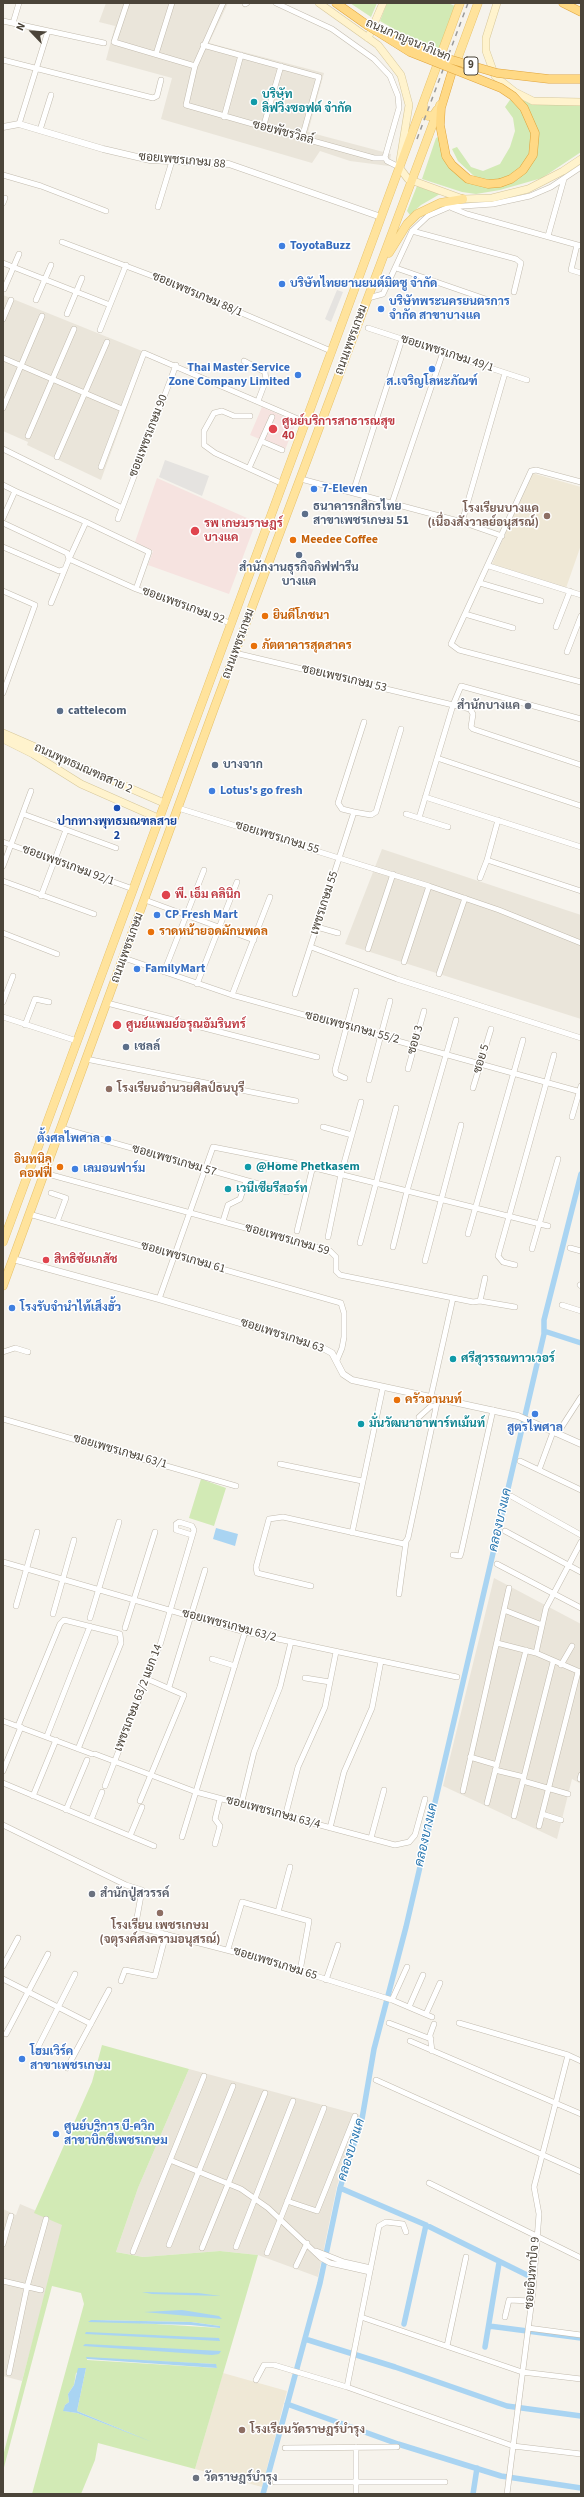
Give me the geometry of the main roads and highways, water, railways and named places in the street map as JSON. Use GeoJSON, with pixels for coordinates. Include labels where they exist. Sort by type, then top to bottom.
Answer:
{"type":"FeatureCollection","features":[{"type":"Feature","properties":{"kind":"highway","name":"ถนนกาญจนาภิเษก"},"geometry":{"type":"LineString","coordinates":[[336,3],[368,25],[436,55],[473,67],[519,76],[581,79]]}},
{"type":"Feature","properties":{"kind":"highway"},"geometry":{"type":"LineString","coordinates":[[563,3],[581,12]]}},
{"type":"Feature","properties":{"kind":"highway"},"geometry":{"type":"LineString","coordinates":[[368,25],[410,52],[501,88],[513,96],[524,108],[535,133],[533,155],[523,170],[511,179],[500,183],[488,184],[468,179],[452,165],[446,156],[440,125],[441,108],[451,75]]}},
{"type":"Feature","properties":{"kind":"main road"},"geometry":{"type":"LineString","coordinates":[[319,3],[368,38],[386,53],[396,66],[407,92],[409,113],[399,166],[405,176],[411,180],[463,199]]}},
{"type":"Feature","properties":{"kind":"main road"},"geometry":{"type":"LineString","coordinates":[[368,38],[383,3]]}},
{"type":"Feature","properties":{"kind":"main road","name":"ถนนเพชรเกษม"},"geometry":{"type":"LineString","coordinates":[[3,1242],[5,1228],[105,967],[158,818],[460,3]]}},
{"type":"Feature","properties":{"kind":"main road","name":"ถนนเพชรเกษม"},"geometry":{"type":"LineString","coordinates":[[3,1286],[235,653],[478,3]]}},
{"type":"Feature","properties":{"kind":"main road"},"geometry":{"type":"LineString","coordinates":[[497,3],[486,38],[486,51],[495,76],[515,92],[533,101],[581,102]]}},
{"type":"Feature","properties":{"kind":"main road"},"geometry":{"type":"LineString","coordinates":[[424,103],[422,111],[428,116],[433,116],[439,108]]}},
{"type":"Feature","properties":{"kind":"main road"},"geometry":{"type":"LineString","coordinates":[[375,278],[402,231],[417,214],[440,203],[463,199],[492,198],[528,189],[563,171],[581,159]]}},
{"type":"Feature","properties":{"kind":"main road"},"geometry":{"type":"LineString","coordinates":[[388,198],[395,194],[405,197]]}},
{"type":"Feature","properties":{"kind":"main road","name":"ถนนพุทธมณฑลสาย 2"},"geometry":{"type":"LineString","coordinates":[[3,732],[164,803]]}},
{"type":"Feature","properties":{"kind":"main road","name":"ถนนพุทธมณฑลสาย 2"},"geometry":{"type":"LineString","coordinates":[[3,739],[33,754],[82,784],[158,818]]}},
{"type":"Feature","properties":{"kind":"main road"},"geometry":{"type":"LineString","coordinates":[[164,803],[178,808]]}},
{"type":"Feature","properties":{"kind":"main road"},"geometry":{"type":"LineString","coordinates":[[158,818],[173,824]]}},
{"type":"Feature","properties":{"kind":"main road"},"geometry":{"type":"LineString","coordinates":[[105,967],[119,971]]}},
{"type":"Feature","properties":{"kind":"water"},"geometry":{"type":"Polygon","coordinates":[[[216,1528],[238,1534],[235,1546],[213,1539],[216,1528]]]}},
{"type":"Feature","properties":{"kind":"water"},"geometry":{"type":"Polygon","coordinates":[[[142,2292],[198,2293],[221,2296],[152,2294],[142,2292]]]}},
{"type":"Feature","properties":{"kind":"water"},"geometry":{"type":"Polygon","coordinates":[[[182,2310],[219,2316],[222,2319],[144,2312],[182,2310]]]}},
{"type":"Feature","properties":{"kind":"water"},"geometry":{"type":"Polygon","coordinates":[[[91,2320],[191,2322],[220,2326],[220,2328],[191,2325],[88,2322],[91,2320]]]}},
{"type":"Feature","properties":{"kind":"water"},"geometry":{"type":"Polygon","coordinates":[[[86,2332],[219,2338],[220,2341],[85,2334],[86,2332]]]}},
{"type":"Feature","properties":{"kind":"water"},"geometry":{"type":"Polygon","coordinates":[[[85,2344],[221,2351],[219,2354],[212,2355],[83,2346],[85,2344]]]}},
{"type":"Feature","properties":{"kind":"water"},"geometry":{"type":"Polygon","coordinates":[[[86,2357],[216,2364],[217,2368],[87,2359],[86,2357]]]}},
{"type":"Feature","properties":{"kind":"water"},"geometry":{"type":"Polygon","coordinates":[[[78,2368],[86,2368],[77,2411],[152,2442],[77,2413],[63,2411],[65,2405],[69,2402],[68,2394],[74,2385],[78,2368]]]}},
{"type":"Feature","properties":{"kind":"waterway","name":"คลองบางแค"},"geometry":{"type":"LineString","coordinates":[[263,2494],[320,2283],[340,2188],[362,2119],[374,2049],[406,1927],[544,1334],[544,1320],[581,1174]]}},
{"type":"Feature","properties":{"kind":"waterway"},"geometry":{"type":"LineString","coordinates":[[544,1331],[581,1343]]}},
{"type":"Feature","properties":{"kind":"waterway"},"geometry":{"type":"LineString","coordinates":[[340,2188],[426,2225],[529,2276]]}},
{"type":"Feature","properties":{"kind":"waterway"},"geometry":{"type":"LineString","coordinates":[[404,2324],[426,2225]]}},
{"type":"Feature","properties":{"kind":"waterway"},"geometry":{"type":"LineString","coordinates":[[485,2347],[499,2263]]}},
{"type":"Feature","properties":{"kind":"waterway"},"geometry":{"type":"LineString","coordinates":[[489,2326],[581,2338]]}},
{"type":"Feature","properties":{"kind":"waterway"},"geometry":{"type":"LineString","coordinates":[[305,2339],[395,2367],[507,2406],[581,2416]]}},
{"type":"Feature","properties":{"kind":"waterway"},"geometry":{"type":"LineString","coordinates":[[287,2404],[398,2444],[501,2476],[581,2488]]}},
{"type":"Feature","properties":{"kind":"waterway"},"geometry":{"type":"LineString","coordinates":[[473,2494],[477,2468]]}},
{"type":"Feature","properties":{"kind":"railway"},"geometry":{"type":"LineString","coordinates":[[417,139],[468,3]]}},
{"type":"Feature","properties":{"kind":"place","name":"บริษัท ลิฟวิ่งซอฟต์ จำกัด"},"geometry":{"type":"Point","coordinates":[254,102]}},
{"type":"Feature","properties":{"kind":"place","name":"ToyotaBuzz"},"geometry":{"type":"Point","coordinates":[282,246]}},
{"type":"Feature","properties":{"kind":"place","name":"บริษัทไทยยานยนต์มิตซู จำกัด"},"geometry":{"type":"Point","coordinates":[282,284]}},
{"type":"Feature","properties":{"kind":"place","name":"บริษัทพระนครยนตรการ จำกัด สาขาบางแค"},"geometry":{"type":"Point","coordinates":[381,309]}},
{"type":"Feature","properties":{"kind":"place","name":"ส.เจริญโลหะภัณฑ์"},"geometry":{"type":"Point","coordinates":[432,369]}},
{"type":"Feature","properties":{"kind":"place","name":"Thai Master Service Zone Company Limited"},"geometry":{"type":"Point","coordinates":[298,375]}},
{"type":"Feature","properties":{"kind":"place","name":"ศูนย์บริการสาธารณสุข 40"},"geometry":{"type":"Point","coordinates":[273,429]}},
{"type":"Feature","properties":{"kind":"place","name":"7-Eleven"},"geometry":{"type":"Point","coordinates":[314,489]}},
{"type":"Feature","properties":{"kind":"place","name":"ธนาคารกสิกรไทย สาขาเพชรเกษม 51"},"geometry":{"type":"Point","coordinates":[305,514]}},
{"type":"Feature","properties":{"kind":"place","name":"โรงเรียนบางแค (เนื่องสังวาลย์อนุสรณ์)"},"geometry":{"type":"Point","coordinates":[547,516]}},
{"type":"Feature","properties":{"kind":"place","name":"รพ เกษมราษฎร์ บางแค"},"geometry":{"type":"Point","coordinates":[195,531]}},
{"type":"Feature","properties":{"kind":"place","name":"Meedee Coffee"},"geometry":{"type":"Point","coordinates":[293,540]}},
{"type":"Feature","properties":{"kind":"place","name":"สำนักงานธุรกิจกิฟฟารีน บางแค"},"geometry":{"type":"Point","coordinates":[299,555]}},
{"type":"Feature","properties":{"kind":"place","name":"ยินดีโภชนา"},"geometry":{"type":"Point","coordinates":[265,616]}},
{"type":"Feature","properties":{"kind":"place","name":"ภัตตาคารสุดสาคร"},"geometry":{"type":"Point","coordinates":[254,646]}},
{"type":"Feature","properties":{"kind":"place","name":"สำนักบางแค"},"geometry":{"type":"Point","coordinates":[528,706]}},
{"type":"Feature","properties":{"kind":"place","name":"cattelecom"},"geometry":{"type":"Point","coordinates":[60,711]}},
{"type":"Feature","properties":{"kind":"place","name":"บางจาก"},"geometry":{"type":"Point","coordinates":[215,765]}},
{"type":"Feature","properties":{"kind":"place","name":"Lotus's go fresh"},"geometry":{"type":"Point","coordinates":[212,791]}},
{"type":"Feature","properties":{"kind":"place","name":"ปากทางพุทธมณฑลสาย 2"},"geometry":{"type":"Point","coordinates":[117,808]}},
{"type":"Feature","properties":{"kind":"place","name":"พี. เอ็ม คลินิก"},"geometry":{"type":"Point","coordinates":[166,895]}},
{"type":"Feature","properties":{"kind":"place","name":"CP Fresh Mart"},"geometry":{"type":"Point","coordinates":[157,915]}},
{"type":"Feature","properties":{"kind":"place","name":"ราดหน้ายอดผักนพดล"},"geometry":{"type":"Point","coordinates":[151,932]}},
{"type":"Feature","properties":{"kind":"place","name":"FamilyMart"},"geometry":{"type":"Point","coordinates":[137,969]}},
{"type":"Feature","properties":{"kind":"place","name":"ศูนย์แพมย์อรุณอัมรินทร์"},"geometry":{"type":"Point","coordinates":[117,1025]}},
{"type":"Feature","properties":{"kind":"place","name":"เชลล์"},"geometry":{"type":"Point","coordinates":[126,1047]}},
{"type":"Feature","properties":{"kind":"place","name":"โรงเรียนอำนวยศิลป์ธนบุรี"},"geometry":{"type":"Point","coordinates":[109,1089]}},
{"type":"Feature","properties":{"kind":"place","name":"ตั้งศลไพศาล"},"geometry":{"type":"Point","coordinates":[108,1139]}},
{"type":"Feature","properties":{"kind":"place","name":"อินทนิล คอฟฟี่"},"geometry":{"type":"Point","coordinates":[60,1167]}},
{"type":"Feature","properties":{"kind":"place","name":"@Home Phetkasem"},"geometry":{"type":"Point","coordinates":[248,1167]}},
{"type":"Feature","properties":{"kind":"place","name":"เลมอนฟาร์ม"},"geometry":{"type":"Point","coordinates":[75,1169]}},
{"type":"Feature","properties":{"kind":"place","name":"เวนีเซียรีสอร์ท"},"geometry":{"type":"Point","coordinates":[228,1189]}},
{"type":"Feature","properties":{"kind":"place","name":"สิทธิชัยเภสัช"},"geometry":{"type":"Point","coordinates":[46,1260]}},
{"type":"Feature","properties":{"kind":"place","name":"โรงรับจำนำไท้เส็งฮั้ว"},"geometry":{"type":"Point","coordinates":[12,1308]}},
{"type":"Feature","properties":{"kind":"place","name":"ศรีสุวรรณทาวเวอร์"},"geometry":{"type":"Point","coordinates":[453,1359]}},
{"type":"Feature","properties":{"kind":"place","name":"ครัวอานนท์"},"geometry":{"type":"Point","coordinates":[397,1400]}},
{"type":"Feature","properties":{"kind":"place","name":"สูตรไพศาล"},"geometry":{"type":"Point","coordinates":[535,1414]}},
{"type":"Feature","properties":{"kind":"place","name":"มั่นวัฒนาอาพาร์ทเม้นท์"},"geometry":{"type":"Point","coordinates":[361,1424]}},
{"type":"Feature","properties":{"kind":"place","name":"สำนักปู่สวรรค์"},"geometry":{"type":"Point","coordinates":[92,1894]}},
{"type":"Feature","properties":{"kind":"place","name":"โรงเรียน เพชรเกษม (จตุรงค์สงครามอนุสรณ์)"},"geometry":{"type":"Point","coordinates":[160,1913]}},
{"type":"Feature","properties":{"kind":"place","name":"โฮมเวิร์ค สาขาเพชรเกษม"},"geometry":{"type":"Point","coordinates":[22,2059]}},
{"type":"Feature","properties":{"kind":"place","name":"ศูนย์บริการ บี-ควิก สาขาบิ๊กซีเพชรเกษม"},"geometry":{"type":"Point","coordinates":[56,2134]}},
{"type":"Feature","properties":{"kind":"place","name":"โรงเรียนวัดราษฎร์บำรุง"},"geometry":{"type":"Point","coordinates":[242,2430]}},
{"type":"Feature","properties":{"kind":"place","name":"วัดราษฎร์บำรุง"},"geometry":{"type":"Point","coordinates":[196,2478]}}]}
